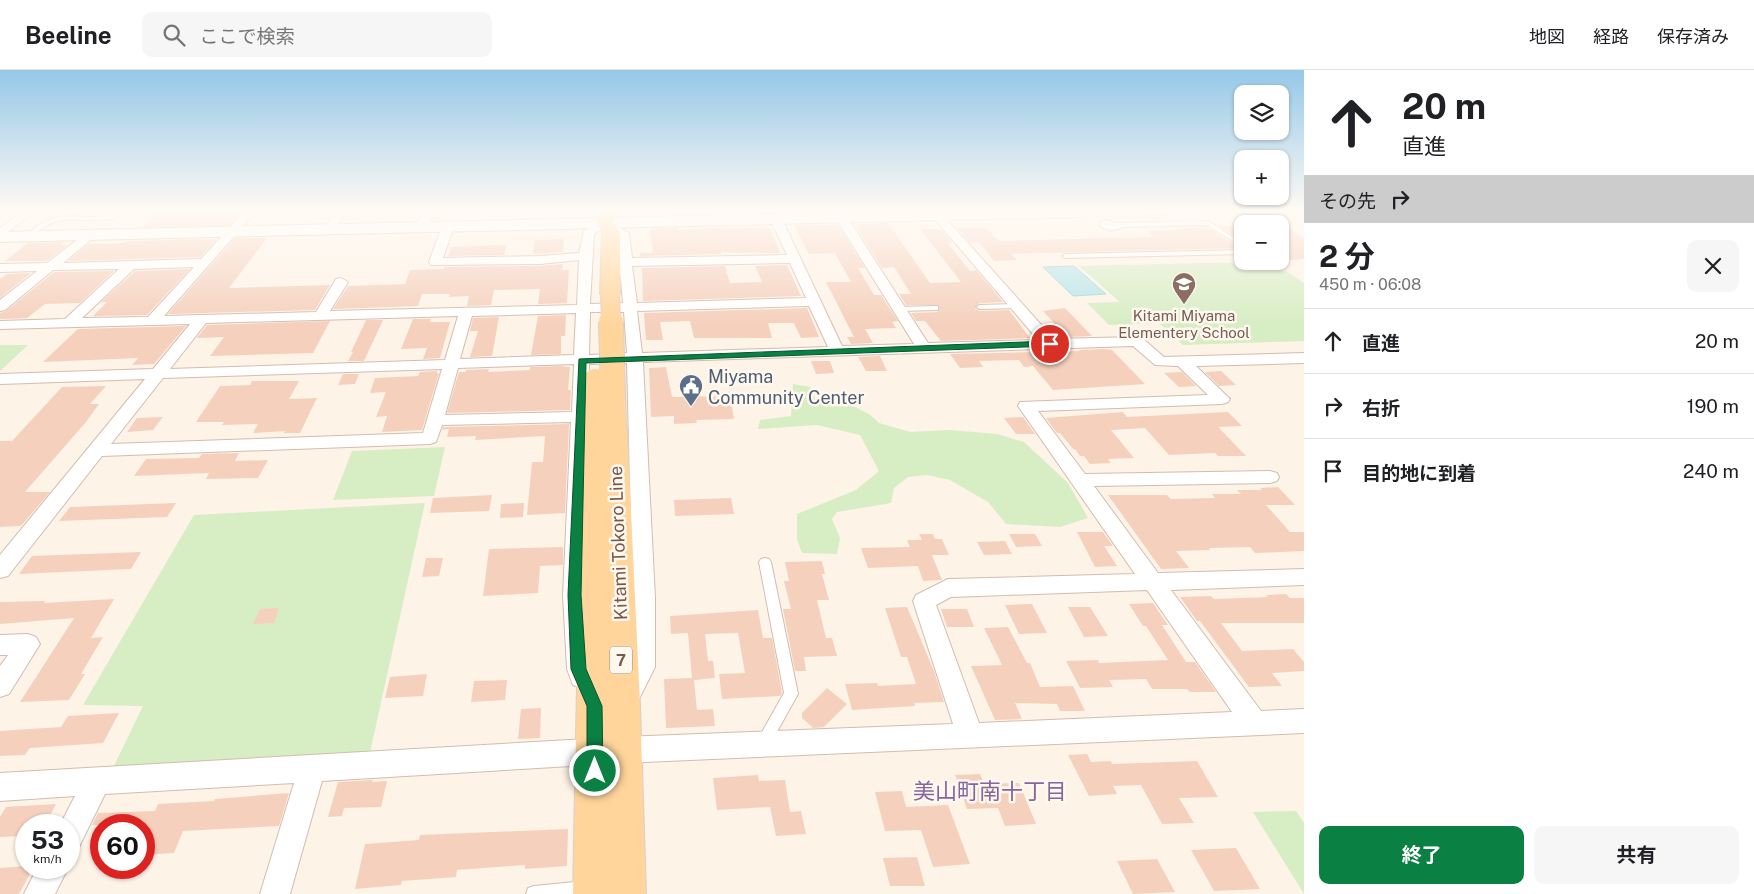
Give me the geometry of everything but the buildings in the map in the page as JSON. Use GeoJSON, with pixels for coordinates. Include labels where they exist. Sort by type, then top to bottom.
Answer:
{"type":"FeatureCollection","features":[{"type":"Feature","properties":{"kind":"main road","name":"Kitami Tokoro Line"},"geometry":{"type":"LineString","coordinates":[[605,892],[609,705],[596,424],[596,300],[608,248]]}},
{"type":"Feature","properties":{"kind":"street"},"geometry":{"type":"LineString","coordinates":[[0,307],[74,248]]}},
{"type":"Feature","properties":{"kind":"street"},"geometry":{"type":"LineString","coordinates":[[151,322],[217,248]]}},
{"type":"Feature","properties":{"kind":"street"},"geometry":{"type":"LineString","coordinates":[[440,248],[435,262],[540,260],[585,256]]}},
{"type":"Feature","properties":{"kind":"street"},"geometry":{"type":"LineString","coordinates":[[435,420],[596,424],[582,361],[596,300],[585,256],[586,248]]}},
{"type":"Feature","properties":{"kind":"street"},"geometry":{"type":"LineString","coordinates":[[609,705],[643,667],[644,598],[635,358],[625,248]]}},
{"type":"Feature","properties":{"kind":"street"},"geometry":{"type":"LineString","coordinates":[[790,248],[837,351]]}},
{"type":"Feature","properties":{"kind":"street"},"geometry":{"type":"LineString","coordinates":[[861,248],[923,348]]}},
{"type":"Feature","properties":{"kind":"street"},"geometry":{"type":"LineString","coordinates":[[966,248],[1050,344]]}},
{"type":"Feature","properties":{"kind":"street"},"geometry":{"type":"LineString","coordinates":[[626,262],[795,259]]}},
{"type":"Feature","properties":{"kind":"street"},"geometry":{"type":"LineString","coordinates":[[0,268],[204,263]]}},
{"type":"Feature","properties":{"kind":"street"},"geometry":{"type":"LineString","coordinates":[[69,323],[130,265]]}},
{"type":"Feature","properties":{"kind":"street"},"geometry":{"type":"LineString","coordinates":[[320,317],[341,282]]}},
{"type":"Feature","properties":{"kind":"street"},"geometry":{"type":"LineString","coordinates":[[0,325],[466,312],[596,300],[631,308],[814,302]]}},
{"type":"Feature","properties":{"kind":"street"},"geometry":{"type":"LineString","coordinates":[[96,450],[430,438],[466,312]]}},
{"type":"Feature","properties":{"kind":"street"},"geometry":{"type":"LineString","coordinates":[[0,570],[201,320]]}},
{"type":"Feature","properties":{"kind":"street"},"geometry":{"type":"LineString","coordinates":[[0,379],[1137,341],[1160,362],[1304,358]]}},
{"type":"Feature","properties":{"kind":"street"},"geometry":{"type":"LineString","coordinates":[[1182,361],[1222,399],[1026,406],[1255,724]]}},
{"type":"Feature","properties":{"kind":"street"},"geometry":{"type":"LineString","coordinates":[[1080,480],[1270,477]]}},
{"type":"Feature","properties":{"kind":"street"},"geometry":{"type":"LineString","coordinates":[[970,735],[924,601],[948,588],[1304,577]]}},
{"type":"Feature","properties":{"kind":"street"},"geometry":{"type":"LineString","coordinates":[[0,645],[28,644],[0,686]]}},
{"type":"Feature","properties":{"kind":"street"},"geometry":{"type":"LineString","coordinates":[[0,787],[608,751],[1304,721]]}},
{"type":"Feature","properties":{"kind":"street"},"geometry":{"type":"LineString","coordinates":[[275,894],[312,769]]}},
{"type":"Feature","properties":{"kind":"street"},"geometry":{"type":"LineString","coordinates":[[80,815],[97,782]]}},
{"type":"Feature","properties":{"kind":"street"},"geometry":{"type":"LineString","coordinates":[[39,894],[47,879]]}},
{"type":"Feature","properties":{"kind":"lane"},"geometry":{"type":"LineString","coordinates":[[1065,256],[1234,252]]}},
{"type":"Feature","properties":{"kind":"lane"},"geometry":{"type":"LineString","coordinates":[[980,307],[1016,306]]}},
{"type":"Feature","properties":{"kind":"lane"},"geometry":{"type":"LineString","coordinates":[[899,309],[935,308]]}},
{"type":"Feature","properties":{"kind":"lane"},"geometry":{"type":"LineString","coordinates":[[762,744],[791,694],[765,562]]}},
{"type":"Feature","properties":{"kind":"lane"},"geometry":{"type":"LineString","coordinates":[[534,894],[574,891],[605,892]]}},
{"type":"Feature","properties":{"kind":"green space"},"geometry":{"type":"Polygon","coordinates":[[[1234,262],[1234,270],[1280,270],[1288,272],[1304,283],[1304,341],[1183,345],[1159,323],[1109,325],[1087,303],[1120,302],[1079,266],[1234,262]]]}},
{"type":"Feature","properties":{"kind":"green space"},"geometry":{"type":"Polygon","coordinates":[[[0,345],[28,345],[0,371],[0,345]]]}},
{"type":"Feature","properties":{"kind":"green space"},"geometry":{"type":"Polygon","coordinates":[[[793,384],[810,387],[816,400],[847,403],[869,414],[879,423],[910,432],[949,430],[997,434],[1024,442],[1068,483],[1088,518],[1060,527],[1006,524],[988,502],[950,480],[927,475],[908,477],[894,488],[891,503],[837,512],[832,519],[840,538],[837,554],[802,553],[797,539],[797,514],[856,490],[879,471],[860,435],[817,425],[758,429],[760,420],[791,416],[793,384]]]}},
{"type":"Feature","properties":{"kind":"green space"},"geometry":{"type":"Polygon","coordinates":[[[445,447],[434,496],[333,500],[352,451],[445,447]]]}},
{"type":"Feature","properties":{"kind":"green space"},"geometry":{"type":"Polygon","coordinates":[[[425,503],[369,757],[111,772],[143,706],[83,705],[194,515],[425,503]]]}},
{"type":"Feature","properties":{"kind":"green space"},"geometry":{"type":"Polygon","coordinates":[[[1296,811],[1304,823],[1304,894],[1253,812],[1296,811]]]}},
{"type":"Feature","properties":{"kind":"water"},"geometry":{"type":"Polygon","coordinates":[[[1074,266],[1106,294],[1073,296],[1043,267],[1074,266]]]}},
{"type":"Feature","properties":{"kind":"place","name":"Kitami Miyama Elementery School"},"geometry":{"type":"Point","coordinates":[1184,305]}},
{"type":"Feature","properties":{"kind":"place","name":"Miyama Community Center"},"geometry":{"type":"Point","coordinates":[691,407]}},
{"type":"Feature","properties":{"kind":"district","name":"美山町南十丁目"},"geometry":{"type":"Point","coordinates":[990,791]}},
{"type":"Feature","properties":{"kind":"route"},"geometry":{"type":"LineString","coordinates":[[595,771],[595,706],[579,669],[574,595],[582,361],[1050,344]]}}]}
